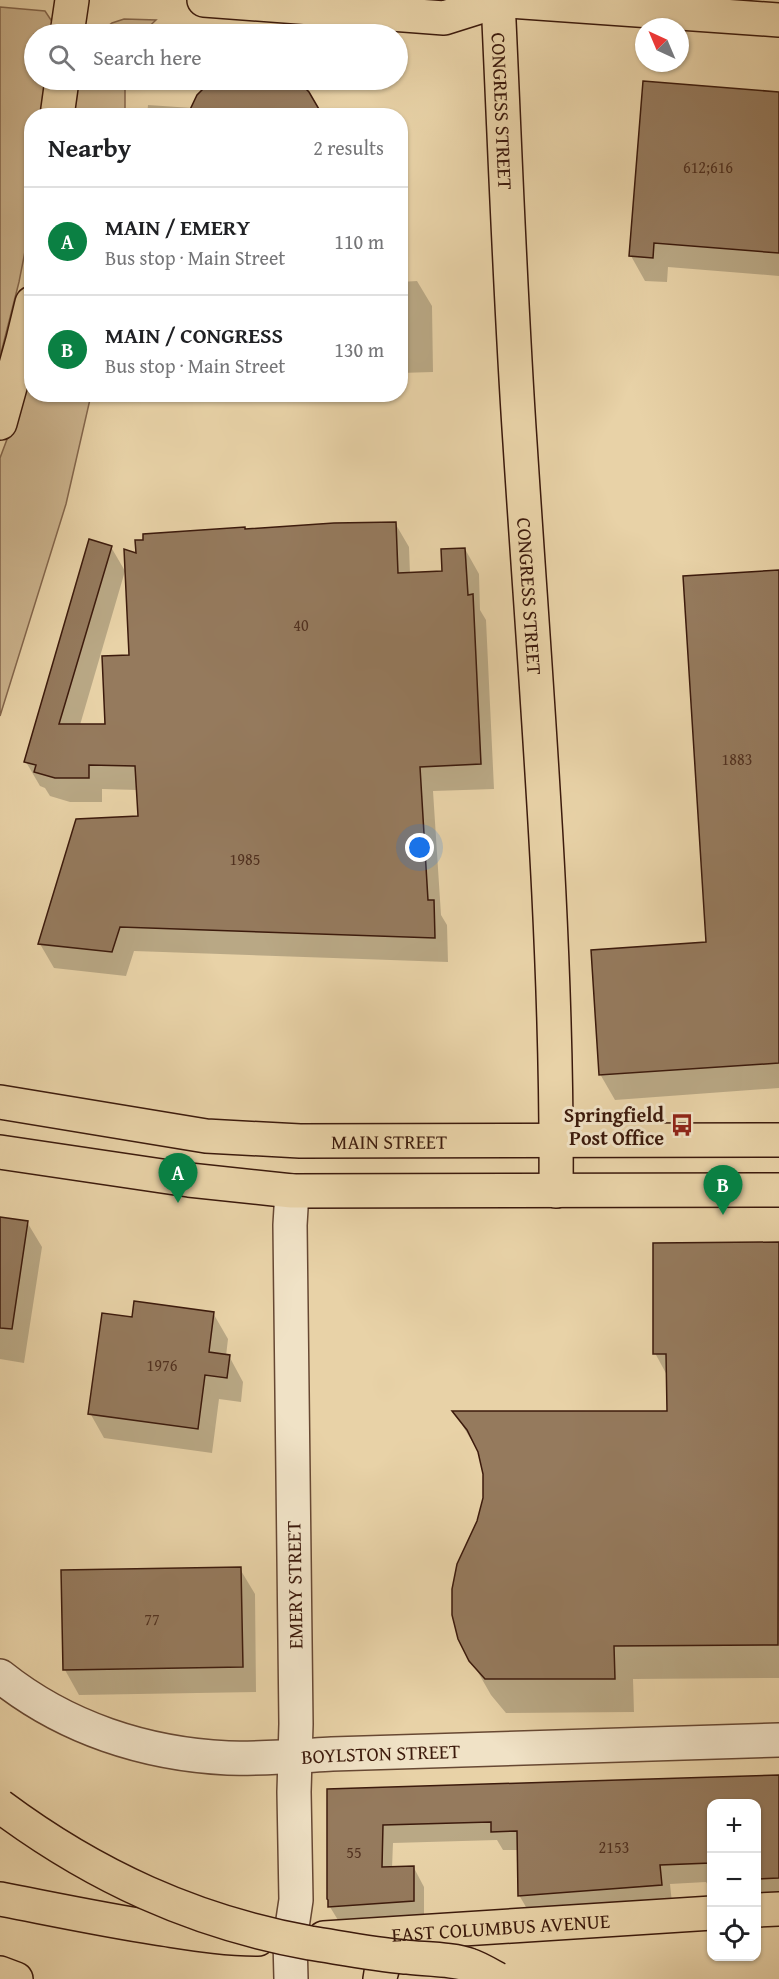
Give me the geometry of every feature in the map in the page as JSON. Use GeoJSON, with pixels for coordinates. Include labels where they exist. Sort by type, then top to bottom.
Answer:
{"type":"FeatureCollection","features":[{"type":"Feature","properties":{"kind":"main road"},"geometry":{"type":"LineString","coordinates":[[68,24],[72,0]]}},
{"type":"Feature","properties":{"kind":"main road"},"geometry":{"type":"LineString","coordinates":[[204,0],[444,18],[497,0],[779,20]]}},
{"type":"Feature","properties":{"kind":"main road","name":"CONGRESS STREET"},"geometry":{"type":"LineString","coordinates":[[497,0],[513,346],[538,716],[552,975],[556,1191]]}},
{"type":"Feature","properties":{"kind":"main road"},"geometry":{"type":"LineString","coordinates":[[58,108],[61,90]]}},
{"type":"Feature","properties":{"kind":"main road"},"geometry":{"type":"LineString","coordinates":[[0,423],[24,336]]}},
{"type":"Feature","properties":{"kind":"main road","name":"MAIN STREET"},"geometry":{"type":"LineString","coordinates":[[0,1102],[162,1130],[253,1139],[779,1140]]}},
{"type":"Feature","properties":{"kind":"main road"},"geometry":{"type":"LineString","coordinates":[[0,1152],[189,1180],[292,1191],[779,1190]]}},
{"type":"Feature","properties":{"kind":"main road"},"geometry":{"type":"LineString","coordinates":[[0,1806],[83,1861],[138,1890],[180,1908],[233,1925],[305,1942],[467,1964],[497,1979]]}},
{"type":"Feature","properties":{"kind":"main road","name":"EAST COLUMBUS AVENUE"},"geometry":{"type":"LineString","coordinates":[[0,1899],[82,1916],[236,1939],[290,1940],[707,1913]]}},
{"type":"Feature","properties":{"kind":"main road"},"geometry":{"type":"LineString","coordinates":[[761,1910],[779,1909]]}},
{"type":"Feature","properties":{"kind":"main road"},"geometry":{"type":"LineString","coordinates":[[380,1979],[386,1958],[396,1944],[410,1932]]}},
{"type":"Feature","properties":{"kind":"main road"},"geometry":{"type":"LineString","coordinates":[[0,1973],[16,1979]]}},
{"type":"Feature","properties":{"kind":"street","name":"EMERY STREET"},"geometry":{"type":"LineString","coordinates":[[291,1979],[290,1940],[296,1900],[290,1225],[292,1191]]}},
{"type":"Feature","properties":{"kind":"street","name":"BOYLSTON STREET"},"geometry":{"type":"LineString","coordinates":[[0,1676],[35,1701],[118,1740],[193,1756],[252,1758],[779,1740]]}},
{"type":"Feature","properties":{"kind":"shaded area"},"geometry":{"type":"Polygon","coordinates":[[[0,7],[45,11],[53,23],[24,24],[24,90],[48,90],[45,108],[24,108],[24,257],[0,357],[0,7]]]}},
{"type":"Feature","properties":{"kind":"shaded area"},"geometry":{"type":"Polygon","coordinates":[[[124,19],[156,20],[152,24],[112,23],[124,19]]]}},
{"type":"Feature","properties":{"kind":"shaded area"},"geometry":{"type":"Polygon","coordinates":[[[76,90],[125,90],[125,108],[74,108],[76,90]]]}},
{"type":"Feature","properties":{"kind":"shaded area"},"geometry":{"type":"Polygon","coordinates":[[[24,379],[24,402],[89,402],[66,504],[0,716],[0,458],[12,426],[24,379]]]}},
{"type":"Feature","properties":{"kind":"building"},"geometry":{"type":"Polygon","coordinates":[[[643,81],[779,92],[779,253],[654,243],[653,258],[629,256],[643,81]]]}},
{"type":"Feature","properties":{"kind":"building"},"geometry":{"type":"Polygon","coordinates":[[[202,90],[307,90],[318,108],[191,108],[202,90]]]}},
{"type":"Feature","properties":{"kind":"building"},"geometry":{"type":"Polygon","coordinates":[[[396,522],[398,573],[442,571],[441,549],[465,548],[468,595],[473,594],[481,764],[420,767],[428,900],[434,900],[435,938],[120,927],[112,952],[38,944],[76,819],[138,816],[135,766],[89,765],[89,778],[55,778],[34,772],[36,765],[24,762],[89,539],[112,546],[59,724],[105,724],[102,656],[129,655],[124,549],[136,553],[135,540],[143,540],[143,534],[245,527],[245,529],[334,523],[396,522]]]}},
{"type":"Feature","properties":{"kind":"building"},"geometry":{"type":"Polygon","coordinates":[[[779,570],[779,1063],[599,1075],[591,950],[706,942],[683,576],[779,570]]]}},
{"type":"Feature","properties":{"kind":"building"},"geometry":{"type":"Polygon","coordinates":[[[0,1217],[28,1221],[12,1329],[0,1328],[0,1217]]]}},
{"type":"Feature","properties":{"kind":"building"},"geometry":{"type":"Polygon","coordinates":[[[779,1242],[778,1645],[614,1646],[615,1679],[485,1679],[469,1661],[458,1639],[452,1615],[452,1589],[457,1564],[477,1521],[483,1498],[483,1474],[478,1452],[467,1430],[452,1411],[667,1411],[666,1354],[653,1354],[653,1243],[779,1242]]]}},
{"type":"Feature","properties":{"kind":"building"},"geometry":{"type":"Polygon","coordinates":[[[134,1301],[214,1312],[209,1352],[230,1355],[227,1378],[205,1375],[198,1429],[88,1414],[102,1313],[132,1317],[134,1301]]]}},
{"type":"Feature","properties":{"kind":"building"},"geometry":{"type":"Polygon","coordinates":[[[241,1567],[243,1667],[63,1670],[61,1570],[241,1567]]]}},
{"type":"Feature","properties":{"kind":"building"},"geometry":{"type":"Polygon","coordinates":[[[779,1775],[779,1878],[761,1879],[761,1799],[707,1799],[707,1863],[660,1865],[662,1885],[518,1896],[517,1831],[491,1832],[491,1822],[383,1825],[382,1867],[414,1866],[414,1901],[328,1907],[327,1789],[779,1775]]]}},
{"type":"Feature","properties":{"kind":"place","name":"Springfield Post Office"},"geometry":{"type":"Point","coordinates":[682,1125]}},
{"type":"Feature","properties":{"kind":"place","name":"MAIN / EMERY"},"geometry":{"type":"Point","coordinates":[178,1203]}},
{"type":"Feature","properties":{"kind":"place","name":"MAIN / CONGRESS"},"geometry":{"type":"Point","coordinates":[723,1215]}}]}
